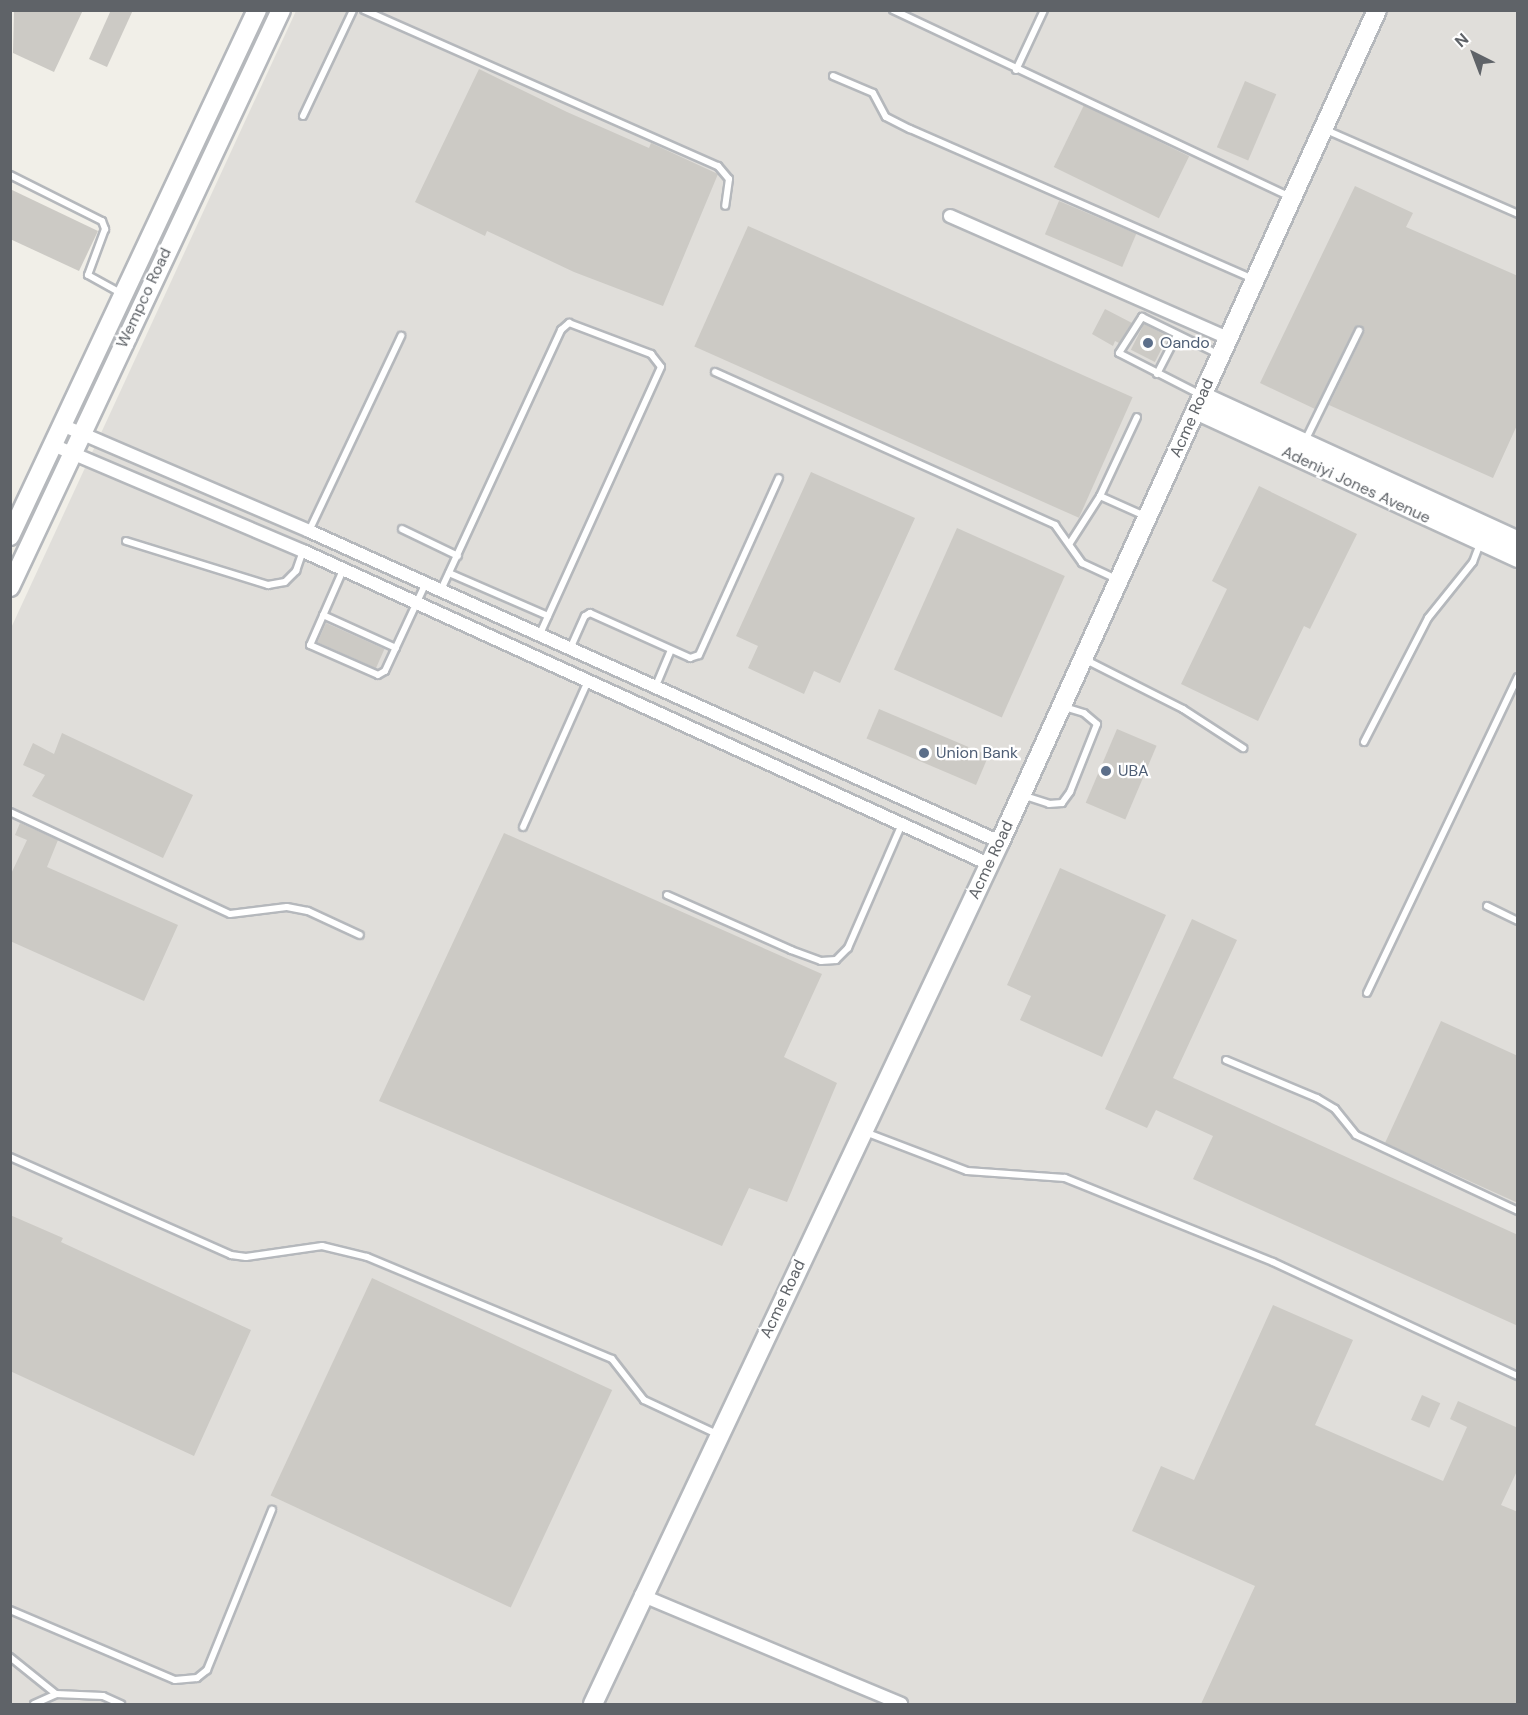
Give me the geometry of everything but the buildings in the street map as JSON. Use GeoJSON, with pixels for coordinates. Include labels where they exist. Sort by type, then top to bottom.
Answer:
{"type":"FeatureCollection","features":[{"type":"Feature","properties":{"kind":"street","name":"Wempco Road"},"geometry":{"type":"LineString","coordinates":[[10,536],[257,10]]}},
{"type":"Feature","properties":{"kind":"street","name":"Wempco Road"},"geometry":{"type":"LineString","coordinates":[[10,587],[281,10]]}},
{"type":"Feature","properties":{"kind":"street","name":"Acme Road"},"geometry":{"type":"LineString","coordinates":[[593,1704],[641,1595],[1000,842],[1253,279],[1293,197],[1377,10]]}},
{"type":"Feature","properties":{"kind":"street"},"geometry":{"type":"LineString","coordinates":[[950,216],[1228,338]]}},
{"type":"Feature","properties":{"kind":"street","name":"Adeniyi Jones Avenue"},"geometry":{"type":"LineString","coordinates":[[1199,403],[1303,444],[1518,541]]}},
{"type":"Feature","properties":{"kind":"street","name":"Adeniyi Jones Avenue"},"geometry":{"type":"LineString","coordinates":[[1199,403],[1480,543],[1518,558]]}},
{"type":"Feature","properties":{"kind":"street"},"geometry":{"type":"LineString","coordinates":[[62,425],[309,531],[655,689],[1000,842]]}},
{"type":"Feature","properties":{"kind":"street"},"geometry":{"type":"LineString","coordinates":[[53,445],[303,551],[989,864]]}},
{"type":"Feature","properties":{"kind":"street"},"geometry":{"type":"LineString","coordinates":[[803,780],[812,759]]}},
{"type":"Feature","properties":{"kind":"street"},"geometry":{"type":"LineString","coordinates":[[641,1595],[901,1704]]}},
{"type":"Feature","properties":{"kind":"lane"},"geometry":{"type":"LineString","coordinates":[[303,116],[353,10]]}},
{"type":"Feature","properties":{"kind":"lane"},"geometry":{"type":"LineString","coordinates":[[364,10],[718,166],[725,172],[730,186],[725,206]]}},
{"type":"Feature","properties":{"kind":"lane"},"geometry":{"type":"LineString","coordinates":[[893,10],[1016,70],[1293,197]]}},
{"type":"Feature","properties":{"kind":"lane"},"geometry":{"type":"LineString","coordinates":[[1016,70],[1044,10]]}},
{"type":"Feature","properties":{"kind":"lane"},"geometry":{"type":"LineString","coordinates":[[833,76],[873,93],[886,117],[910,129],[1253,279]]}},
{"type":"Feature","properties":{"kind":"lane"},"geometry":{"type":"LineString","coordinates":[[1323,128],[1518,214]]}},
{"type":"Feature","properties":{"kind":"lane"},"geometry":{"type":"LineString","coordinates":[[10,175],[102,221],[105,229],[88,275],[122,294]]}},
{"type":"Feature","properties":{"kind":"lane"},"geometry":{"type":"LineString","coordinates":[[1199,403],[1157,374],[1119,353],[1140,318],[1220,356]]}},
{"type":"Feature","properties":{"kind":"lane"},"geometry":{"type":"LineString","coordinates":[[440,592],[561,330],[569,323],[651,354],[661,367],[539,636]]}},
{"type":"Feature","properties":{"kind":"lane"},"geometry":{"type":"LineString","coordinates":[[1303,444],[1359,331]]}},
{"type":"Feature","properties":{"kind":"lane"},"geometry":{"type":"LineString","coordinates":[[1157,374],[1177,335]]}},
{"type":"Feature","properties":{"kind":"lane"},"geometry":{"type":"LineString","coordinates":[[309,531],[401,336]]}},
{"type":"Feature","properties":{"kind":"lane"},"geometry":{"type":"LineString","coordinates":[[715,372],[1054,525],[1070,543],[1082,563],[1119,580]]}},
{"type":"Feature","properties":{"kind":"lane"},"geometry":{"type":"LineString","coordinates":[[1070,543],[1100,496],[1137,417]]}},
{"type":"Feature","properties":{"kind":"lane"},"geometry":{"type":"LineString","coordinates":[[570,650],[585,616],[590,613],[690,658],[699,655],[780,478]]}},
{"type":"Feature","properties":{"kind":"lane"},"geometry":{"type":"LineString","coordinates":[[1100,496],[1147,518]]}},
{"type":"Feature","properties":{"kind":"lane"},"geometry":{"type":"LineString","coordinates":[[402,529],[458,556]]}},
{"type":"Feature","properties":{"kind":"lane"},"geometry":{"type":"LineString","coordinates":[[126,541],[268,585],[285,582],[296,571],[303,551]]}},
{"type":"Feature","properties":{"kind":"lane"},"geometry":{"type":"LineString","coordinates":[[1364,742],[1428,618],[1473,562],[1480,543]]}},
{"type":"Feature","properties":{"kind":"lane"},"geometry":{"type":"LineString","coordinates":[[343,570],[310,643],[312,647],[378,675],[385,671],[425,585]]}},
{"type":"Feature","properties":{"kind":"lane"},"geometry":{"type":"LineString","coordinates":[[450,573],[548,616]]}},
{"type":"Feature","properties":{"kind":"lane"},"geometry":{"type":"LineString","coordinates":[[323,615],[396,648]]}},
{"type":"Feature","properties":{"kind":"lane"},"geometry":{"type":"LineString","coordinates":[[655,689],[671,650]]}},
{"type":"Feature","properties":{"kind":"lane"},"geometry":{"type":"LineString","coordinates":[[1083,658],[1183,709],[1243,748]]}},
{"type":"Feature","properties":{"kind":"lane"},"geometry":{"type":"LineString","coordinates":[[1367,993],[1518,677]]}},
{"type":"Feature","properties":{"kind":"lane"},"geometry":{"type":"LineString","coordinates":[[523,827],[589,681]]}},
{"type":"Feature","properties":{"kind":"lane"},"geometry":{"type":"LineString","coordinates":[[1021,795],[1049,804],[1062,803],[1070,792],[1097,724],[1084,713],[1062,706]]}},
{"type":"Feature","properties":{"kind":"lane"},"geometry":{"type":"LineString","coordinates":[[10,812],[230,914],[287,907],[308,911],[360,935]]}},
{"type":"Feature","properties":{"kind":"lane"},"geometry":{"type":"LineString","coordinates":[[667,895],[791,950],[821,961],[837,960],[848,948],[902,824]]}},
{"type":"Feature","properties":{"kind":"lane"},"geometry":{"type":"LineString","coordinates":[[1487,906],[1518,921]]}},
{"type":"Feature","properties":{"kind":"lane"},"geometry":{"type":"LineString","coordinates":[[1226,1060],[1317,1098],[1335,1109],[1356,1135],[1518,1210]]}},
{"type":"Feature","properties":{"kind":"lane"},"geometry":{"type":"LineString","coordinates":[[862,1131],[967,1171],[1065,1178],[1273,1262],[1518,1376]]}},
{"type":"Feature","properties":{"kind":"lane"},"geometry":{"type":"LineString","coordinates":[[10,1157],[231,1255],[246,1257],[313,1246],[366,1257],[612,1359],[644,1400],[719,1435]]}},
{"type":"Feature","properties":{"kind":"lane"},"geometry":{"type":"LineString","coordinates":[[10,1610],[175,1680],[186,1682],[197,1678],[207,1670],[272,1510]]}},
{"type":"Feature","properties":{"kind":"lane"},"geometry":{"type":"LineString","coordinates":[[10,1657],[56,1694]]}},
{"type":"Feature","properties":{"kind":"lane"},"geometry":{"type":"LineString","coordinates":[[34,1704],[56,1694],[103,1696],[121,1704]]}},
{"type":"Feature","properties":{"kind":"shaded area"},"geometry":{"type":"Polygon","coordinates":[[[296,11],[1517,11],[1517,1704],[11,1704],[11,628],[296,11]]]}},
{"type":"Feature","properties":{"kind":"place","name":"Oando"},"geometry":{"type":"Point","coordinates":[1148,343]}},
{"type":"Feature","properties":{"kind":"place","name":"Union Bank"},"geometry":{"type":"Point","coordinates":[924,753]}},
{"type":"Feature","properties":{"kind":"place","name":"UBA"},"geometry":{"type":"Point","coordinates":[1106,771]}}]}
